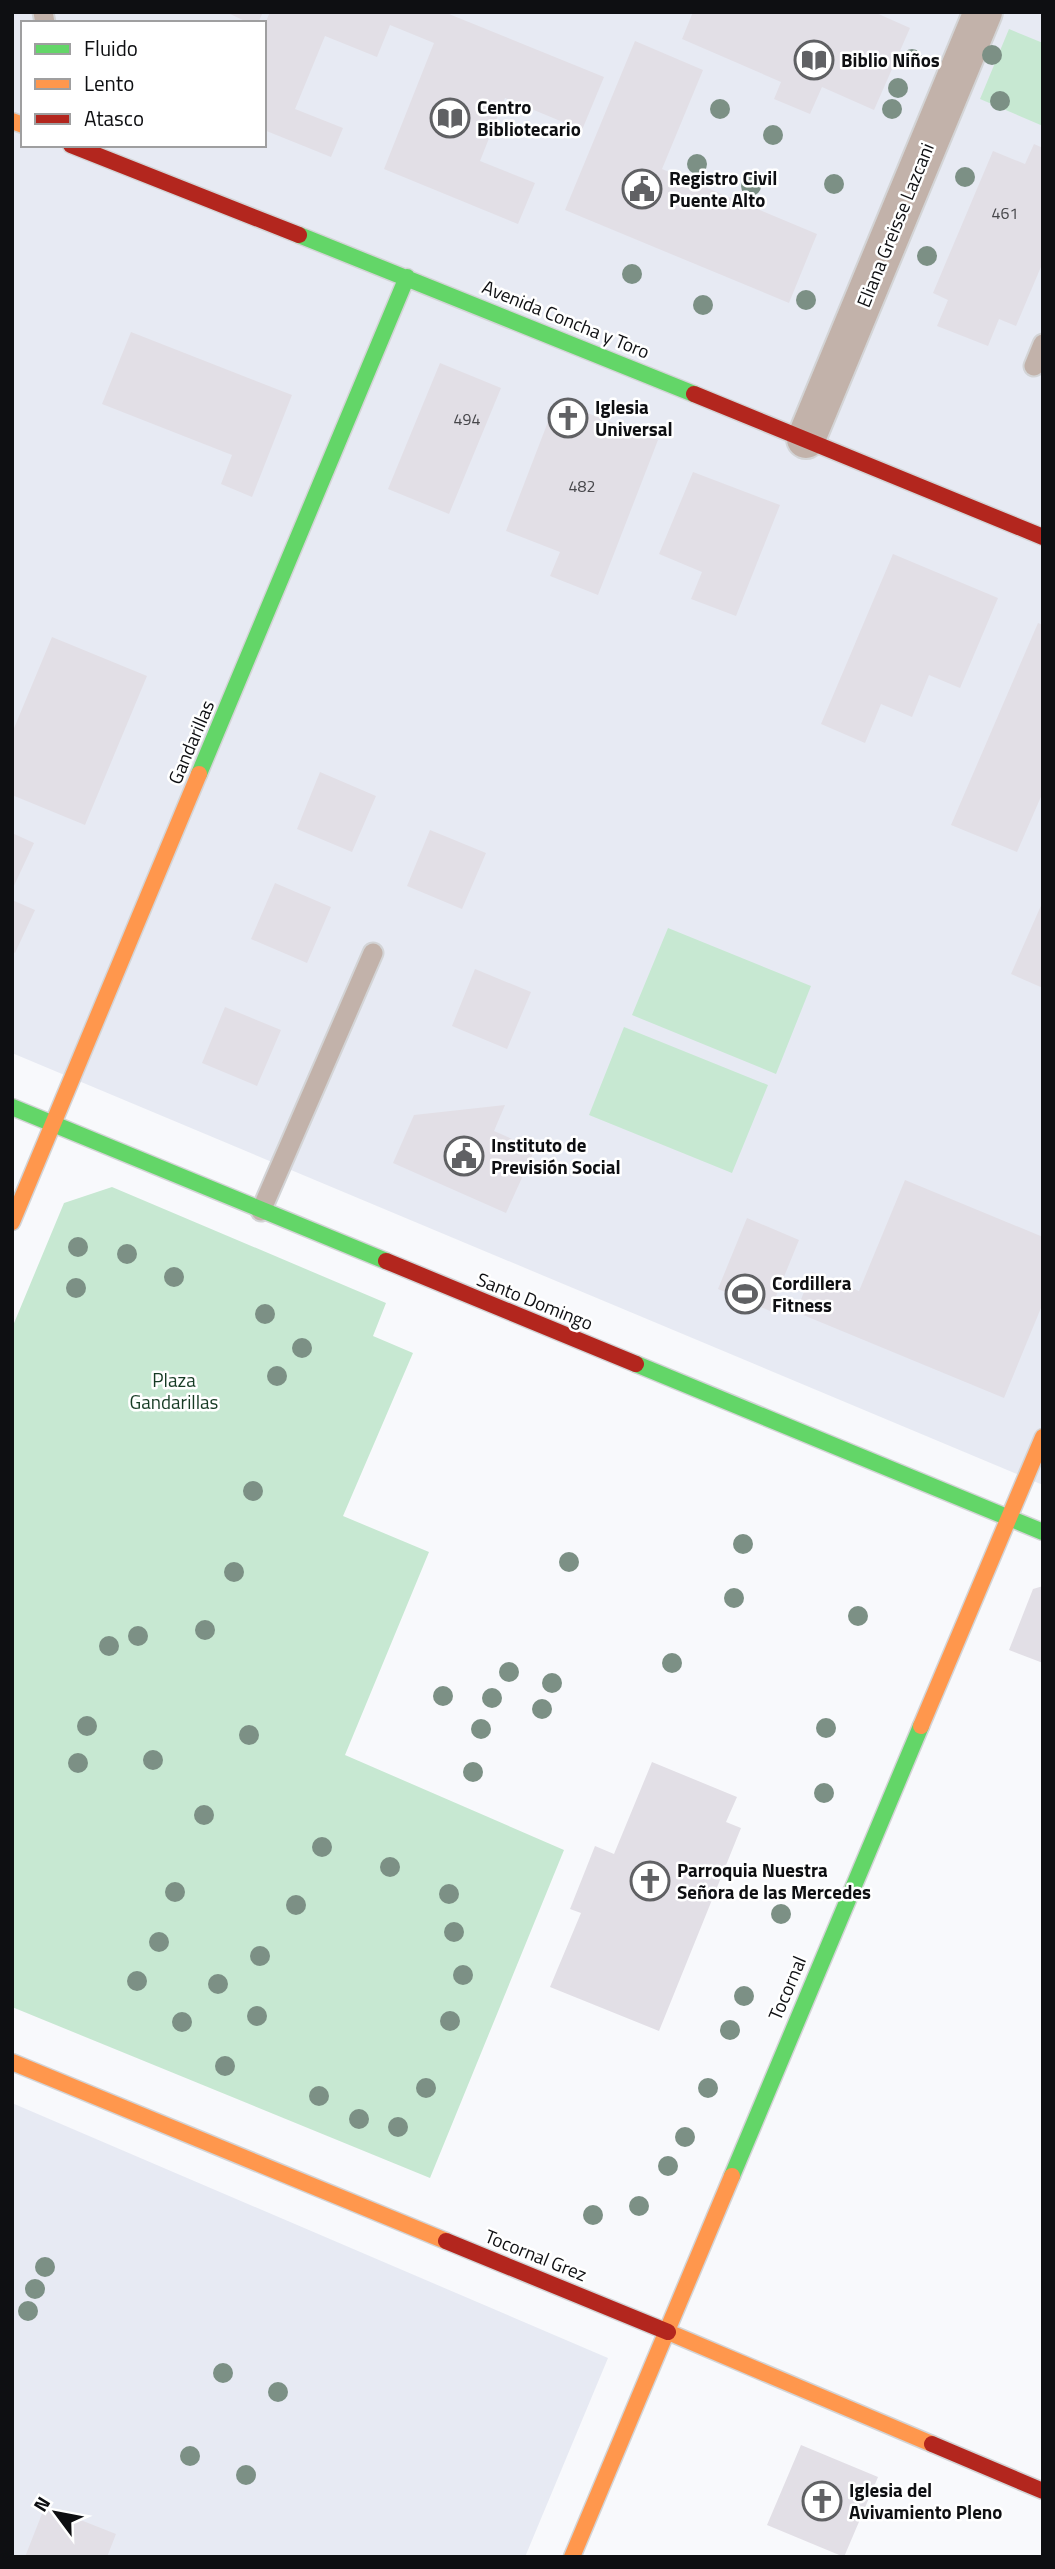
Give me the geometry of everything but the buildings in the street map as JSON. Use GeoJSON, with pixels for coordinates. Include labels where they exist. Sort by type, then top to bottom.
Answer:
{"type":"FeatureCollection","features":[{"type":"Feature","properties":{"kind":"street","name":"Eliana Greisse Lazcani"},"geometry":{"type":"LineString","coordinates":[[806,439],[983,12]]}},
{"type":"Feature","properties":{"kind":"street","name":"Avenida Concha y Toro"},"geometry":{"type":"LineString","coordinates":[[79,147],[407,277],[1043,537]]}},
{"type":"Feature","properties":{"kind":"street","name":"Gandarillas"},"geometry":{"type":"LineString","coordinates":[[12,1222],[407,277]]}},
{"type":"Feature","properties":{"kind":"street","name":"Santo Domingo"},"geometry":{"type":"LineString","coordinates":[[12,1107],[1043,1532]]}},
{"type":"Feature","properties":{"kind":"street","name":"Tocornal"},"geometry":{"type":"LineString","coordinates":[[572,2557],[1043,1437]]}},
{"type":"Feature","properties":{"kind":"street","name":"Tocornal Grez"},"geometry":{"type":"LineString","coordinates":[[12,2062],[666,2331],[1043,2491]]}},
{"type":"Feature","properties":{"kind":"lane"},"geometry":{"type":"LineString","coordinates":[[1034,366],[1043,344]]}},
{"type":"Feature","properties":{"kind":"lane"},"geometry":{"type":"LineString","coordinates":[[261,1211],[373,953]]}},
{"type":"Feature","properties":{"kind":"shaded area"},"geometry":{"type":"Polygon","coordinates":[[[12,12],[1043,12],[1043,1485],[12,1053],[12,12]]]}},
{"type":"Feature","properties":{"kind":"shaded area"},"geometry":{"type":"Polygon","coordinates":[[[12,2103],[608,2358],[525,2557],[12,2557],[12,2103]]]}},
{"type":"Feature","properties":{"kind":"green space"},"geometry":{"type":"Polygon","coordinates":[[[1009,29],[1043,43],[1043,126],[980,99],[1009,29]]]}},
{"type":"Feature","properties":{"kind":"green space"},"geometry":{"type":"Polygon","coordinates":[[[668,928],[811,986],[776,1074],[632,1015],[668,928]]]}},
{"type":"Feature","properties":{"kind":"green space"},"geometry":{"type":"Polygon","coordinates":[[[624,1027],[768,1085],[732,1173],[589,1115],[624,1027]]]}},
{"type":"Feature","properties":{"kind":"green space","name":"Plaza Gandarillas"},"geometry":{"type":"Polygon","coordinates":[[[112,1187],[386,1303],[373,1336],[413,1353],[343,1516],[429,1552],[345,1755],[564,1850],[430,2178],[12,2007],[12,1328],[64,1203],[112,1187]]]}},
{"type":"Feature","properties":{"kind":"traffic: fast"},"geometry":{"type":"LineString","coordinates":[[299,235],[694,394]]}},
{"type":"Feature","properties":{"kind":"traffic: fast"},"geometry":{"type":"LineString","coordinates":[[199,774],[407,277]]}},
{"type":"Feature","properties":{"kind":"traffic: fast"},"geometry":{"type":"LineString","coordinates":[[12,1107],[386,1261]]}},
{"type":"Feature","properties":{"kind":"traffic: fast"},"geometry":{"type":"LineString","coordinates":[[636,1364],[1043,1532]]}},
{"type":"Feature","properties":{"kind":"traffic: fast"},"geometry":{"type":"LineString","coordinates":[[732,2176],[921,1726]]}},
{"type":"Feature","properties":{"kind":"traffic: slow"},"geometry":{"type":"LineString","coordinates":[[12,121],[21,124]]}},
{"type":"Feature","properties":{"kind":"traffic: slow"},"geometry":{"type":"LineString","coordinates":[[12,1222],[199,774]]}},
{"type":"Feature","properties":{"kind":"traffic: slow"},"geometry":{"type":"LineString","coordinates":[[921,1726],[1043,1437]]}},
{"type":"Feature","properties":{"kind":"traffic: slow"},"geometry":{"type":"LineString","coordinates":[[12,2062],[446,2241]]}},
{"type":"Feature","properties":{"kind":"traffic: slow"},"geometry":{"type":"LineString","coordinates":[[572,2557],[732,2176]]}},
{"type":"Feature","properties":{"kind":"traffic: slow"},"geometry":{"type":"LineString","coordinates":[[668,2332],[932,2444]]}},
{"type":"Feature","properties":{"kind":"traffic: jam"},"geometry":{"type":"LineString","coordinates":[[76,147],[299,235]]}},
{"type":"Feature","properties":{"kind":"traffic: jam"},"geometry":{"type":"LineString","coordinates":[[694,394],[1043,537]]}},
{"type":"Feature","properties":{"kind":"traffic: jam"},"geometry":{"type":"LineString","coordinates":[[386,1261],[636,1364]]}},
{"type":"Feature","properties":{"kind":"traffic: jam"},"geometry":{"type":"LineString","coordinates":[[446,2241],[668,2332]]}},
{"type":"Feature","properties":{"kind":"traffic: jam"},"geometry":{"type":"LineString","coordinates":[[932,2444],[1043,2491]]}},
{"type":"Feature","properties":{"kind":"place","name":"Biblio Niños"},"geometry":{"type":"Point","coordinates":[814,60]}},
{"type":"Feature","properties":{"kind":"place","name":"Centro Bibliotecario"},"geometry":{"type":"Point","coordinates":[450,118]}},
{"type":"Feature","properties":{"kind":"place","name":"Registro Civil Puente Alto"},"geometry":{"type":"Point","coordinates":[642,189]}},
{"type":"Feature","properties":{"kind":"place","name":"Iglesia Universal"},"geometry":{"type":"Point","coordinates":[568,418]}},
{"type":"Feature","properties":{"kind":"place","name":"Instituto de Previsión Social"},"geometry":{"type":"Point","coordinates":[464,1156]}},
{"type":"Feature","properties":{"kind":"place","name":"Cordillera Fitness"},"geometry":{"type":"Point","coordinates":[745,1294]}},
{"type":"Feature","properties":{"kind":"place","name":"Parroquia Nuestra Señora de las Mercedes"},"geometry":{"type":"Point","coordinates":[650,1881]}},
{"type":"Feature","properties":{"kind":"place","name":"Iglesia del Avivamiento Pleno"},"geometry":{"type":"Point","coordinates":[822,2501]}}]}
